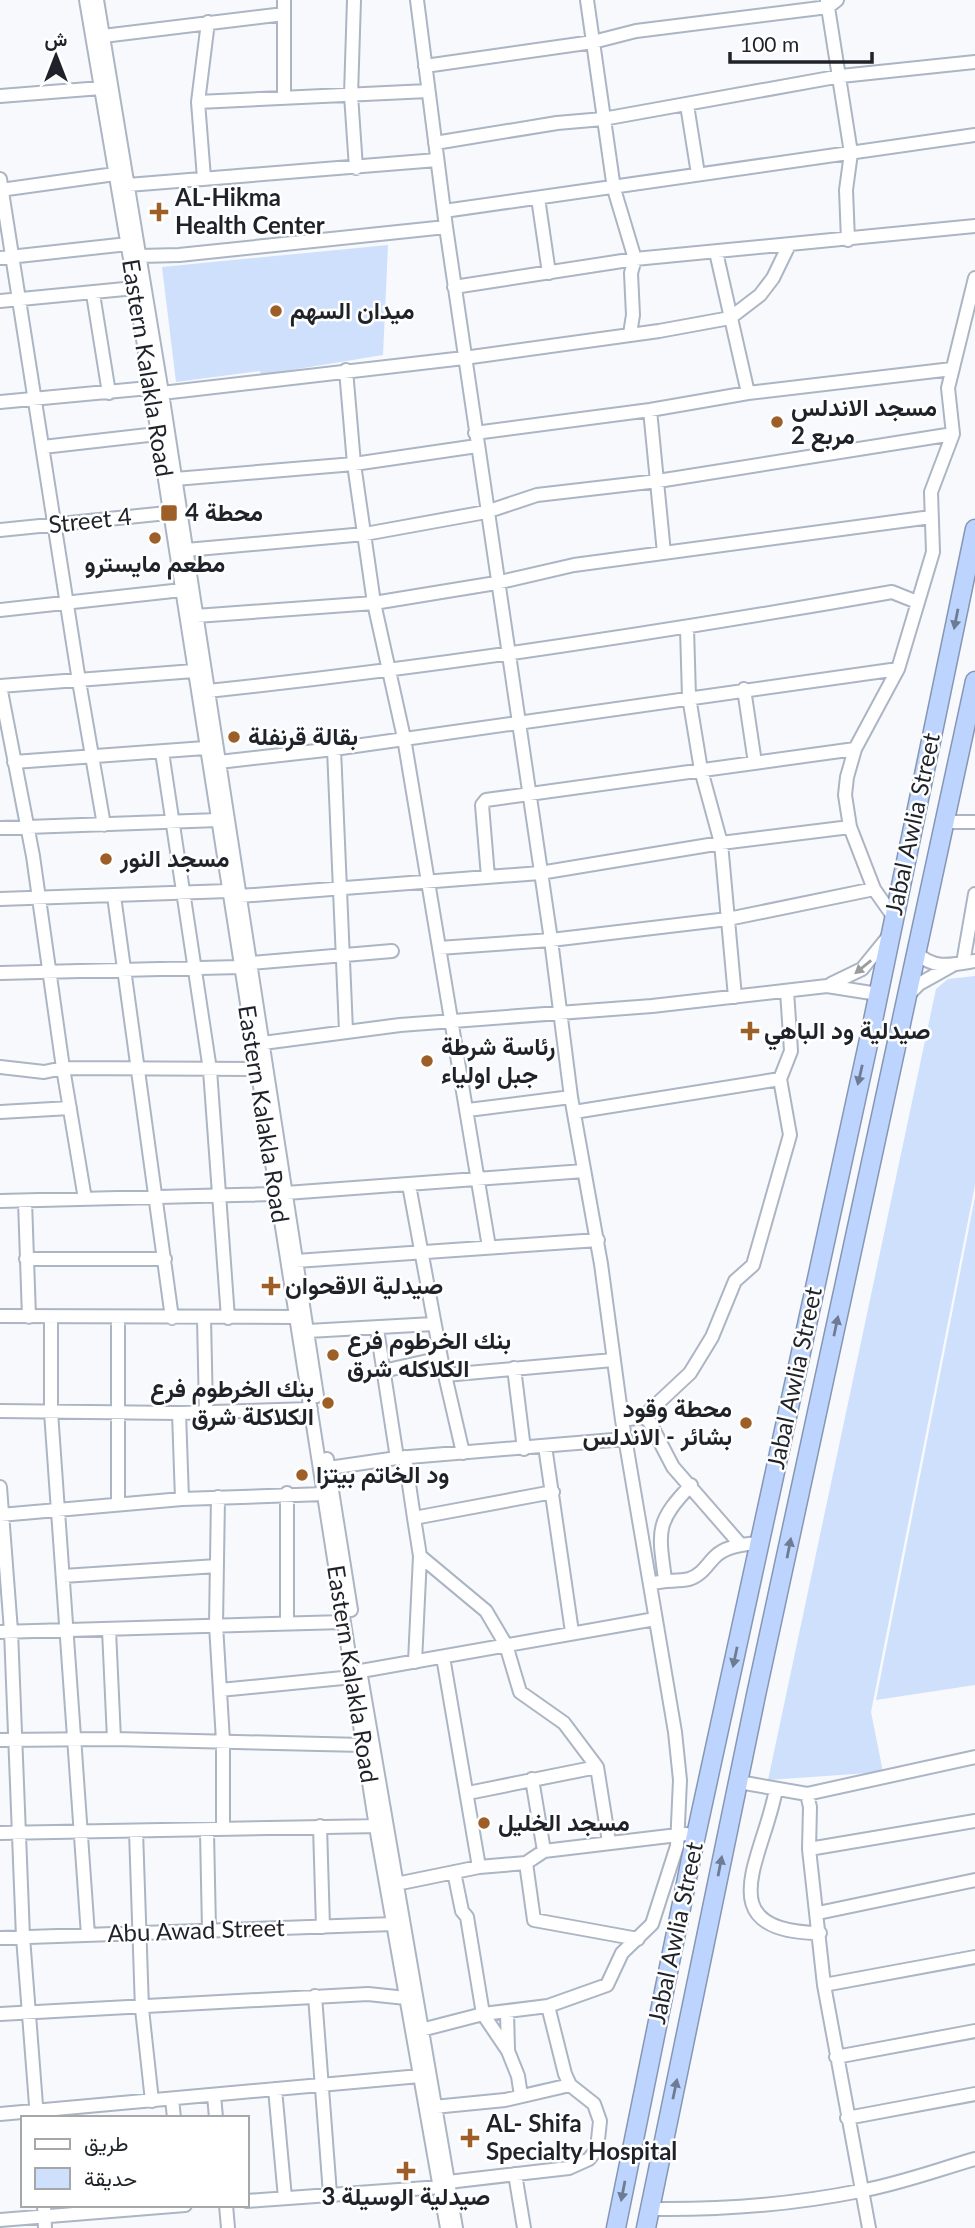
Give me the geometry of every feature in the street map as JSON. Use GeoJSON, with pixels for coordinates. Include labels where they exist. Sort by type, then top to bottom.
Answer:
{"type":"FeatureCollection","features":[{"type":"Feature","properties":{"kind":"highway","name":"Jabal Awlia Street"},"geometry":{"type":"LineString","coordinates":[[616,2228],[687,1834],[761,1543],[975,528]]}},
{"type":"Feature","properties":{"kind":"highway","name":"Jabal Awlia Street"},"geometry":{"type":"LineString","coordinates":[[646,2228],[772,1625],[975,681]]}},
{"type":"Feature","properties":{"kind":"highway"},"geometry":{"type":"LineString","coordinates":[[754,1568],[769,1584],[780,1590]]}},
{"type":"Feature","properties":{"kind":"highway"},"geometry":{"type":"LineString","coordinates":[[746,1608],[772,1625]]}},
{"type":"Feature","properties":{"kind":"street","name":"Eastern Kalakla Road"},"geometry":{"type":"LineString","coordinates":[[86,0],[157,434],[186,550],[197,616],[219,762],[234,893]]}},
{"type":"Feature","properties":{"kind":"street","name":"Eastern Kalakla Road"},"geometry":{"type":"LineString","coordinates":[[97,0],[175,479],[182,590],[205,748],[263,1043],[295,1317],[344,1622],[357,1674],[363,1745],[396,1884],[434,2106],[447,2228]]}},
{"type":"Feature","properties":{"kind":"street"},"geometry":{"type":"LineString","coordinates":[[284,0],[285,96]]}},
{"type":"Feature","properties":{"kind":"street"},"geometry":{"type":"LineString","coordinates":[[354,0],[351,95],[356,168]]}},
{"type":"Feature","properties":{"kind":"street"},"geometry":{"type":"LineString","coordinates":[[416,0],[464,358],[551,940],[571,1097],[597,1240],[625,1439],[675,1732],[687,1834],[674,1857],[652,1924],[622,1953],[607,1985],[548,2006],[483,2014],[421,2030]]}},
{"type":"Feature","properties":{"kind":"street"},"geometry":{"type":"LineString","coordinates":[[587,0],[614,189],[635,260],[631,273],[633,315],[630,334]]}},
{"type":"Feature","properties":{"kind":"street"},"geometry":{"type":"LineString","coordinates":[[425,66],[593,42],[636,31],[831,2],[851,153],[846,190],[848,240]]}},
{"type":"Feature","properties":{"kind":"street"},"geometry":{"type":"LineString","coordinates":[[103,36],[284,14]]}},
{"type":"Feature","properties":{"kind":"street"},"geometry":{"type":"LineString","coordinates":[[204,178],[198,102],[208,22]]}},
{"type":"Feature","properties":{"kind":"street"},"geometry":{"type":"LineString","coordinates":[[435,143],[557,123],[603,119],[841,76],[975,62]]}},
{"type":"Feature","properties":{"kind":"street"},"geometry":{"type":"LineString","coordinates":[[0,96],[101,88]]}},
{"type":"Feature","properties":{"kind":"street"},"geometry":{"type":"LineString","coordinates":[[198,102],[428,91]]}},
{"type":"Feature","properties":{"kind":"street"},"geometry":{"type":"LineString","coordinates":[[687,105],[698,174]]}},
{"type":"Feature","properties":{"kind":"street"},"geometry":{"type":"LineString","coordinates":[[444,211],[614,189],[698,174],[975,135]]}},
{"type":"Feature","properties":{"kind":"street"},"geometry":{"type":"LineString","coordinates":[[128,185],[437,160]]}},
{"type":"Feature","properties":{"kind":"street"},"geometry":{"type":"LineString","coordinates":[[104,825],[20,300],[6,258],[1,186],[115,174]]}},
{"type":"Feature","properties":{"kind":"street"},"geometry":{"type":"LineString","coordinates":[[538,198],[549,273]]}},
{"type":"Feature","properties":{"kind":"street"},"geometry":{"type":"LineString","coordinates":[[454,287],[635,260],[975,226]]}},
{"type":"Feature","properties":{"kind":"street"},"geometry":{"type":"LineString","coordinates":[[140,256],[179,255],[446,227]]}},
{"type":"Feature","properties":{"kind":"street"},"geometry":{"type":"LineString","coordinates":[[6,258],[128,244]]}},
{"type":"Feature","properties":{"kind":"street"},"geometry":{"type":"LineString","coordinates":[[162,393],[464,358],[730,318],[760,295],[773,278],[789,245]]}},
{"type":"Feature","properties":{"kind":"street"},"geometry":{"type":"LineString","coordinates":[[716,252],[748,393]]}},
{"type":"Feature","properties":{"kind":"street"},"geometry":{"type":"LineString","coordinates":[[893,916],[874,889],[850,827],[845,795],[855,749],[898,669],[933,552],[931,492],[953,434],[948,388],[975,278]]}},
{"type":"Feature","properties":{"kind":"street"},"geometry":{"type":"LineString","coordinates":[[0,302],[135,288]]}},
{"type":"Feature","properties":{"kind":"street"},"geometry":{"type":"LineString","coordinates":[[93,294],[109,393]]}},
{"type":"Feature","properties":{"kind":"street"},"geometry":{"type":"LineString","coordinates":[[175,479],[354,464],[748,393],[952,369]]}},
{"type":"Feature","properties":{"kind":"street"},"geometry":{"type":"LineString","coordinates":[[346,370],[354,464],[374,603],[404,738],[489,1247]]}},
{"type":"Feature","properties":{"kind":"street"},"geometry":{"type":"LineString","coordinates":[[0,402],[149,388]]}},
{"type":"Feature","properties":{"kind":"street"},"geometry":{"type":"LineString","coordinates":[[650,410],[659,481],[663,553]]}},
{"type":"Feature","properties":{"kind":"street"},"geometry":{"type":"LineString","coordinates":[[43,447],[157,434]]}},
{"type":"Feature","properties":{"kind":"street"},"geometry":{"type":"LineString","coordinates":[[186,550],[365,534],[486,512],[537,495],[659,481],[953,434]]}},
{"type":"Feature","properties":{"kind":"street","name":"Street 4"},"geometry":{"type":"LineString","coordinates":[[0,530],[175,512]]}},
{"type":"Feature","properties":{"kind":"street"},"geometry":{"type":"LineString","coordinates":[[197,616],[374,603],[496,583],[547,569],[931,517]]}},
{"type":"Feature","properties":{"kind":"street"},"geometry":{"type":"LineString","coordinates":[[0,610],[182,590]]}},
{"type":"Feature","properties":{"kind":"street"},"geometry":{"type":"LineString","coordinates":[[208,691],[388,672],[507,652],[687,628],[892,592],[917,602]]}},
{"type":"Feature","properties":{"kind":"street"},"geometry":{"type":"LineString","coordinates":[[687,628],[689,697],[701,770],[721,843],[735,997]]}},
{"type":"Feature","properties":{"kind":"street"},"geometry":{"type":"LineString","coordinates":[[219,762],[334,749],[898,669]]}},
{"type":"Feature","properties":{"kind":"street"},"geometry":{"type":"LineString","coordinates":[[85,1199],[63,1068],[40,898],[0,686],[194,671]]}},
{"type":"Feature","properties":{"kind":"street"},"geometry":{"type":"LineString","coordinates":[[744,689],[755,763]]}},
{"type":"Feature","properties":{"kind":"street"},"geometry":{"type":"LineString","coordinates":[[14,762],[205,748]]}},
{"type":"Feature","properties":{"kind":"street"},"geometry":{"type":"LineString","coordinates":[[334,749],[346,1031]]}},
{"type":"Feature","properties":{"kind":"street"},"geometry":{"type":"LineString","coordinates":[[488,877],[484,802],[855,749]]}},
{"type":"Feature","properties":{"kind":"street"},"geometry":{"type":"LineString","coordinates":[[162,752],[181,894],[210,1070],[228,1318]]}},
{"type":"Feature","properties":{"kind":"street"},"geometry":{"type":"LineString","coordinates":[[0,828],[218,820]]}},
{"type":"Feature","properties":{"kind":"street"},"geometry":{"type":"LineString","coordinates":[[944,822],[975,822]]}},
{"type":"Feature","properties":{"kind":"street"},"geometry":{"type":"LineString","coordinates":[[0,899],[234,893],[540,873],[721,843],[850,827]]}},
{"type":"Feature","properties":{"kind":"street"},"geometry":{"type":"LineString","coordinates":[[439,948],[551,940],[728,919],[874,889]]}},
{"type":"Feature","properties":{"kind":"street"},"geometry":{"type":"LineString","coordinates":[[964,963],[975,895]]}},
{"type":"Feature","properties":{"kind":"street"},"geometry":{"type":"LineString","coordinates":[[114,896],[172,1318]]}},
{"type":"Feature","properties":{"kind":"street"},"geometry":{"type":"LineString","coordinates":[[827,986],[862,969],[889,936]]}},
{"type":"Feature","properties":{"kind":"street"},"geometry":{"type":"LineString","coordinates":[[0,973],[246,965],[392,951]]}},
{"type":"Feature","properties":{"kind":"street"},"geometry":{"type":"LineString","coordinates":[[916,952],[932,964],[964,963]]}},
{"type":"Feature","properties":{"kind":"street"},"geometry":{"type":"LineString","coordinates":[[907,996],[919,984],[964,963]]}},
{"type":"Feature","properties":{"kind":"street","name":"Eastern Kalakla Road"},"geometry":{"type":"LineString","coordinates":[[246,965],[256,1069],[308,1331],[405,1998],[444,2185],[456,2228]]}},
{"type":"Feature","properties":{"kind":"street"},"geometry":{"type":"LineString","coordinates":[[263,1043],[346,1031],[559,1014],[827,986],[878,994]]}},
{"type":"Feature","properties":{"kind":"street"},"geometry":{"type":"LineString","coordinates":[[622,1420],[643,1417],[690,1373],[712,1336],[734,1281],[753,1265],[790,1135],[779,1079],[791,1051],[787,990]]}},
{"type":"Feature","properties":{"kind":"street"},"geometry":{"type":"LineString","coordinates":[[0,1067],[44,1072],[63,1068],[256,1069]]}},
{"type":"Feature","properties":{"kind":"street"},"geometry":{"type":"LineString","coordinates":[[574,1112],[779,1079]]}},
{"type":"Feature","properties":{"kind":"street"},"geometry":{"type":"LineString","coordinates":[[468,1110],[571,1097]]}},
{"type":"Feature","properties":{"kind":"street"},"geometry":{"type":"LineString","coordinates":[[0,1112],[70,1108]]}},
{"type":"Feature","properties":{"kind":"street"},"geometry":{"type":"LineString","coordinates":[[0,1201],[281,1193],[584,1171]]}},
{"type":"Feature","properties":{"kind":"street"},"geometry":{"type":"LineString","coordinates":[[409,1185],[419,1255],[463,1453]]}},
{"type":"Feature","properties":{"kind":"street"},"geometry":{"type":"LineString","coordinates":[[25,1201],[29,1317]]}},
{"type":"Feature","properties":{"kind":"street"},"geometry":{"type":"LineString","coordinates":[[296,1261],[419,1255],[597,1240]]}},
{"type":"Feature","properties":{"kind":"street"},"geometry":{"type":"LineString","coordinates":[[26,1259],[165,1259]]}},
{"type":"Feature","properties":{"kind":"street"},"geometry":{"type":"LineString","coordinates":[[0,1316],[295,1317]]}},
{"type":"Feature","properties":{"kind":"street"},"geometry":{"type":"LineString","coordinates":[[51,1318],[51,1412],[88,1935]]}},
{"type":"Feature","properties":{"kind":"street"},"geometry":{"type":"LineString","coordinates":[[118,1318],[118,1504]]}},
{"type":"Feature","properties":{"kind":"street"},"geometry":{"type":"LineString","coordinates":[[204,1318],[206,1412]]}},
{"type":"Feature","properties":{"kind":"street"},"geometry":{"type":"LineString","coordinates":[[308,1331],[433,1324]]}},
{"type":"Feature","properties":{"kind":"street"},"geometry":{"type":"LineString","coordinates":[[377,1329],[420,1556],[415,1662]]}},
{"type":"Feature","properties":{"kind":"street"},"geometry":{"type":"LineString","coordinates":[[383,1371],[441,1357]]}},
{"type":"Feature","properties":{"kind":"street"},"geometry":{"type":"LineString","coordinates":[[445,1375],[614,1360]]}},
{"type":"Feature","properties":{"kind":"street"},"geometry":{"type":"LineString","coordinates":[[514,1368],[524,1449]]}},
{"type":"Feature","properties":{"kind":"street"},"geometry":{"type":"LineString","coordinates":[[0,1411],[179,1413],[311,1409]]}},
{"type":"Feature","properties":{"kind":"street"},"geometry":{"type":"LineString","coordinates":[[179,1413],[182,1499]]}},
{"type":"Feature","properties":{"kind":"street"},"geometry":{"type":"LineString","coordinates":[[643,1417],[656,1428],[673,1467],[740,1544]]}},
{"type":"Feature","properties":{"kind":"street"},"geometry":{"type":"LineString","coordinates":[[329,1468],[401,1457],[625,1439]]}},
{"type":"Feature","properties":{"kind":"street"},"geometry":{"type":"LineString","coordinates":[[545,1446],[572,1632]]}},
{"type":"Feature","properties":{"kind":"street"},"geometry":{"type":"LineString","coordinates":[[665,1578],[660,1541],[662,1519],[691,1485]]}},
{"type":"Feature","properties":{"kind":"street"},"geometry":{"type":"LineString","coordinates":[[0,1487],[23,1937],[37,2115]]}},
{"type":"Feature","properties":{"kind":"street"},"geometry":{"type":"LineString","coordinates":[[414,1518],[552,1492]]}},
{"type":"Feature","properties":{"kind":"street"},"geometry":{"type":"LineString","coordinates":[[287,1493],[287,1622]]}},
{"type":"Feature","properties":{"kind":"street"},"geometry":{"type":"LineString","coordinates":[[2,1515],[182,1499],[287,1493],[324,1494]]}},
{"type":"Feature","properties":{"kind":"street"},"geometry":{"type":"LineString","coordinates":[[218,1497],[216,1625],[223,1741],[223,1829]]}},
{"type":"Feature","properties":{"kind":"street"},"geometry":{"type":"LineString","coordinates":[[651,1584],[665,1578],[689,1579],[700,1573],[719,1553],[740,1544],[761,1543]]}},
{"type":"Feature","properties":{"kind":"street"},"geometry":{"type":"LineString","coordinates":[[420,1556],[486,1611],[506,1645],[520,1692],[564,1723],[597,1767],[609,1842]]}},
{"type":"Feature","properties":{"kind":"street"},"geometry":{"type":"LineString","coordinates":[[63,1576],[217,1566]]}},
{"type":"Feature","properties":{"kind":"street"},"geometry":{"type":"LineString","coordinates":[[220,1690],[357,1674],[572,1632],[655,1619]]}},
{"type":"Feature","properties":{"kind":"street"},"geometry":{"type":"LineString","coordinates":[[6,1631],[344,1622]]}},
{"type":"Feature","properties":{"kind":"street"},"geometry":{"type":"LineString","coordinates":[[109,1630],[114,1739]]}},
{"type":"Feature","properties":{"kind":"street"},"geometry":{"type":"LineString","coordinates":[[443,1657],[479,1867]]}},
{"type":"Feature","properties":{"kind":"street"},"geometry":{"type":"LineString","coordinates":[[0,1740],[114,1739],[363,1745]]}},
{"type":"Feature","properties":{"kind":"street"},"geometry":{"type":"LineString","coordinates":[[739,1782],[807,1794],[975,1757]]}},
{"type":"Feature","properties":{"kind":"street"},"geometry":{"type":"LineString","coordinates":[[468,1793],[597,1767]]}},
{"type":"Feature","properties":{"kind":"street"},"geometry":{"type":"LineString","coordinates":[[533,1779],[544,1851]]}},
{"type":"Feature","properties":{"kind":"street"},"geometry":{"type":"LineString","coordinates":[[776,1789],[751,1880],[750,1899],[760,1919],[778,1930],[820,1933]]}},
{"type":"Feature","properties":{"kind":"street"},"geometry":{"type":"LineString","coordinates":[[807,1794],[810,1807],[809,1849],[824,1985],[869,2228]]}},
{"type":"Feature","properties":{"kind":"street"},"geometry":{"type":"LineString","coordinates":[[809,1849],[975,1821]]}},
{"type":"Feature","properties":{"kind":"street"},"geometry":{"type":"LineString","coordinates":[[320,1826],[323,1927]]}},
{"type":"Feature","properties":{"kind":"street"},"geometry":{"type":"LineString","coordinates":[[0,1833],[206,1832],[223,1829],[381,1826]]}},
{"type":"Feature","properties":{"kind":"street"},"geometry":{"type":"LineString","coordinates":[[136,1831],[142,2009],[152,2101]]}},
{"type":"Feature","properties":{"kind":"street"},"geometry":{"type":"LineString","coordinates":[[206,1832],[209,1930]]}},
{"type":"Feature","properties":{"kind":"street"},"geometry":{"type":"LineString","coordinates":[[396,1884],[479,1867],[526,1863],[544,1851],[687,1834]]}},
{"type":"Feature","properties":{"kind":"street"},"geometry":{"type":"LineString","coordinates":[[526,1863],[534,1920],[638,1939]]}},
{"type":"Feature","properties":{"kind":"street"},"geometry":{"type":"LineString","coordinates":[[454,1872],[462,1911],[467,1917],[483,2014],[508,2051],[518,2076],[521,2096]]}},
{"type":"Feature","properties":{"kind":"street"},"geometry":{"type":"LineString","coordinates":[[818,1913],[975,1880]]}},
{"type":"Feature","properties":{"kind":"street","name":"Abu Awad Street"},"geometry":{"type":"LineString","coordinates":[[0,1938],[393,1924]]}},
{"type":"Feature","properties":{"kind":"street"},"geometry":{"type":"LineString","coordinates":[[824,1985],[975,1957]]}},
{"type":"Feature","properties":{"kind":"street"},"geometry":{"type":"LineString","coordinates":[[0,2014],[142,2009],[315,1996],[368,1994],[405,1998]]}},
{"type":"Feature","properties":{"kind":"street"},"geometry":{"type":"LineString","coordinates":[[315,1996],[330,2194]]}},
{"type":"Feature","properties":{"kind":"street"},"geometry":{"type":"LineString","coordinates":[[248,2201],[444,2185],[569,2168],[589,2159],[597,2149],[600,2121],[594,2105],[570,2085],[560,2062],[548,2006]]}},
{"type":"Feature","properties":{"kind":"street"},"geometry":{"type":"LineString","coordinates":[[507,2012],[508,2051]]}},
{"type":"Feature","properties":{"kind":"street"},"geometry":{"type":"LineString","coordinates":[[836,2056],[975,2031]]}},
{"type":"Feature","properties":{"kind":"street"},"geometry":{"type":"LineString","coordinates":[[0,2114],[108,2112],[152,2101],[420,2076]]}},
{"type":"Feature","properties":{"kind":"street"},"geometry":{"type":"LineString","coordinates":[[434,2106],[521,2096],[570,2085]]}},
{"type":"Feature","properties":{"kind":"street"},"geometry":{"type":"LineString","coordinates":[[275,2089],[285,2198]]}},
{"type":"Feature","properties":{"kind":"street"},"geometry":{"type":"LineString","coordinates":[[847,2118],[975,2094]]}},
{"type":"Feature","properties":{"kind":"street"},"geometry":{"type":"LineString","coordinates":[[214,2095],[216,2116]]}},
{"type":"Feature","properties":{"kind":"street"},"geometry":{"type":"LineString","coordinates":[[172,2099],[174,2116]]}},
{"type":"Feature","properties":{"kind":"street"},"geometry":{"type":"LineString","coordinates":[[650,2209],[717,2210],[862,2191],[975,2160]]}},
{"type":"Feature","properties":{"kind":"street"},"geometry":{"type":"LineString","coordinates":[[515,2174],[524,2228]]}},
{"type":"Feature","properties":{"kind":"street"},"geometry":{"type":"LineString","coordinates":[[0,2220],[134,2207]]}},
{"type":"Feature","properties":{"kind":"street"},"geometry":{"type":"LineString","coordinates":[[226,2207],[228,2228]]}},
{"type":"Feature","properties":{"kind":"green space","name":"ميدان السهم"},"geometry":{"type":"Polygon","coordinates":[[[388,245],[383,355],[261,375],[260,371],[176,382],[162,267],[388,245]]]}},
{"type":"Feature","properties":{"kind":"green space"},"geometry":{"type":"Polygon","coordinates":[[[975,976],[975,1185],[871,1712],[883,1772],[768,1780],[936,989],[948,979],[975,976]]]}},
{"type":"Feature","properties":{"kind":"green space"},"geometry":{"type":"Polygon","coordinates":[[[975,1197],[975,1685],[876,1700],[975,1197]]]}},
{"type":"Feature","properties":{"kind":"place","name":"AL-Hikma Health Center"},"geometry":{"type":"Point","coordinates":[159,212]}},
{"type":"Feature","properties":{"kind":"place","name":"ميدان السهم"},"geometry":{"type":"Point","coordinates":[276,311]}},
{"type":"Feature","properties":{"kind":"place","name":"مسجد الاندلس مربع 2"},"geometry":{"type":"Point","coordinates":[777,422]}},
{"type":"Feature","properties":{"kind":"place","name":"محطة 4"},"geometry":{"type":"Point","coordinates":[169,513]}},
{"type":"Feature","properties":{"kind":"place","name":"مطعم مايسترو"},"geometry":{"type":"Point","coordinates":[155,538]}},
{"type":"Feature","properties":{"kind":"place","name":"بقالة قرنفلة"},"geometry":{"type":"Point","coordinates":[234,737]}},
{"type":"Feature","properties":{"kind":"place","name":"مسجد النور"},"geometry":{"type":"Point","coordinates":[106,859]}},
{"type":"Feature","properties":{"kind":"place","name":"صيدلية ود الباهي"},"geometry":{"type":"Point","coordinates":[750,1031]}},
{"type":"Feature","properties":{"kind":"place","name":"رئاسة شرطة جبل اولياء"},"geometry":{"type":"Point","coordinates":[427,1061]}},
{"type":"Feature","properties":{"kind":"place","name":"صيدلية الاقحوان"},"geometry":{"type":"Point","coordinates":[271,1286]}},
{"type":"Feature","properties":{"kind":"place","name":"بنك الخرطوم فرع الكلاكله شرق"},"geometry":{"type":"Point","coordinates":[333,1355]}},
{"type":"Feature","properties":{"kind":"place","name":"بنك الخرطوم فرع الكلاكلة شرق"},"geometry":{"type":"Point","coordinates":[328,1403]}},
{"type":"Feature","properties":{"kind":"place","name":"محطة وقود بشائر - الاندلس"},"geometry":{"type":"Point","coordinates":[746,1423]}},
{"type":"Feature","properties":{"kind":"place","name":"ود الخاتم بيتزا"},"geometry":{"type":"Point","coordinates":[302,1475]}},
{"type":"Feature","properties":{"kind":"place","name":"مسجد الخليل"},"geometry":{"type":"Point","coordinates":[484,1823]}},
{"type":"Feature","properties":{"kind":"place","name":"AL- Shifa Specialty Hospital"},"geometry":{"type":"Point","coordinates":[470,2138]}},
{"type":"Feature","properties":{"kind":"place","name":"صيدلية الوسيلة 3"},"geometry":{"type":"Point","coordinates":[406,2171]}}]}
